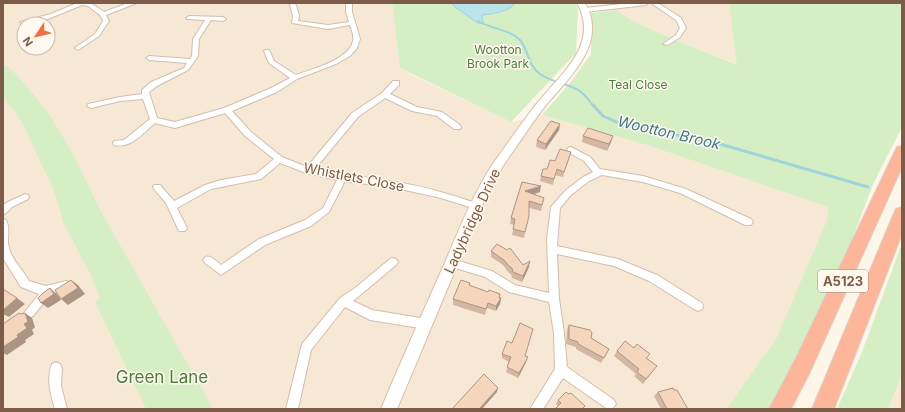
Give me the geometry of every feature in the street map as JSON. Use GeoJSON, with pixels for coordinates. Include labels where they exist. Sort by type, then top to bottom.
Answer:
{"type":"FeatureCollection","features":[{"type":"Feature","properties":{"kind":"highway","name":"A5123"},"geometry":{"type":"LineString","coordinates":[[780,409],[803,365],[902,151]]}},
{"type":"Feature","properties":{"kind":"highway","name":"A5123"},"geometry":{"type":"LineString","coordinates":[[823,409],[902,213]]}},
{"type":"Feature","properties":{"kind":"street"},"geometry":{"type":"LineString","coordinates":[[54,16],[81,3],[90,5],[103,14],[106,22],[97,35],[78,48]]}},
{"type":"Feature","properties":{"kind":"street"},"geometry":{"type":"LineString","coordinates":[[103,14],[134,3]]}},
{"type":"Feature","properties":{"kind":"street"},"geometry":{"type":"LineString","coordinates":[[154,120],[175,125],[227,110],[274,90],[295,78],[334,63],[348,55],[354,48],[357,39],[353,22],[348,12],[349,3]]}},
{"type":"Feature","properties":{"kind":"street"},"geometry":{"type":"LineString","coordinates":[[583,6],[646,3]]}},
{"type":"Feature","properties":{"kind":"street"},"geometry":{"type":"LineString","coordinates":[[654,3],[679,19],[683,28],[678,36],[666,44]]}},
{"type":"Feature","properties":{"kind":"street"},"geometry":{"type":"LineString","coordinates":[[293,4],[296,16],[294,22],[328,27],[353,22]]}},
{"type":"Feature","properties":{"kind":"street","name":"Ladybridge Drive"},"geometry":{"type":"LineString","coordinates":[[389,409],[476,206],[502,158],[542,104],[561,84],[583,53],[587,38],[583,6]]}},
{"type":"Feature","properties":{"kind":"street"},"geometry":{"type":"LineString","coordinates":[[189,18],[223,20]]}},
{"type":"Feature","properties":{"kind":"street"},"geometry":{"type":"LineString","coordinates":[[154,120],[145,92],[154,84],[186,69],[194,56],[196,39],[209,19]]}},
{"type":"Feature","properties":{"kind":"street"},"geometry":{"type":"LineString","coordinates":[[267,51],[271,62],[295,78]]}},
{"type":"Feature","properties":{"kind":"street"},"geometry":{"type":"LineString","coordinates":[[149,58],[192,61]]}},
{"type":"Feature","properties":{"kind":"street"},"geometry":{"type":"LineString","coordinates":[[309,171],[355,115],[385,95],[396,83]]}},
{"type":"Feature","properties":{"kind":"street"},"geometry":{"type":"LineString","coordinates":[[385,95],[415,109],[439,114],[457,127]]}},
{"type":"Feature","properties":{"kind":"street"},"geometry":{"type":"LineString","coordinates":[[91,106],[120,99],[146,96]]}},
{"type":"Feature","properties":{"kind":"street","name":"Whistlets Close"},"geometry":{"type":"LineString","coordinates":[[227,110],[248,134],[279,159],[309,171],[342,178],[396,185],[441,195],[476,206]]}},
{"type":"Feature","properties":{"kind":"street"},"geometry":{"type":"LineString","coordinates":[[117,144],[126,143],[154,120]]}},
{"type":"Feature","properties":{"kind":"street"},"geometry":{"type":"LineString","coordinates":[[571,150],[586,159],[598,173]]}},
{"type":"Feature","properties":{"kind":"street"},"geometry":{"type":"LineString","coordinates":[[173,206],[208,187],[221,183],[258,177],[279,159]]}},
{"type":"Feature","properties":{"kind":"street"},"geometry":{"type":"LineString","coordinates":[[536,409],[561,370],[559,333],[554,299],[552,239],[556,207],[568,193],[586,179],[601,172],[643,179],[683,190],[733,216],[748,222]]}},
{"type":"Feature","properties":{"kind":"street"},"geometry":{"type":"LineString","coordinates":[[208,260],[221,271],[262,242],[308,223],[326,210],[342,178]]}},
{"type":"Feature","properties":{"kind":"street"},"geometry":{"type":"LineString","coordinates":[[157,187],[173,206],[182,228]]}},
{"type":"Feature","properties":{"kind":"street"},"geometry":{"type":"LineString","coordinates":[[3,211],[9,205],[25,197]]}},
{"type":"Feature","properties":{"kind":"street"},"geometry":{"type":"LineString","coordinates":[[3,223],[5,234],[3,248],[14,269],[21,276],[25,284],[38,290],[46,291],[66,285]]}},
{"type":"Feature","properties":{"kind":"street"},"geometry":{"type":"LineString","coordinates":[[553,249],[615,262],[653,278],[698,306]]}},
{"type":"Feature","properties":{"kind":"street"},"geometry":{"type":"LineString","coordinates":[[292,408],[306,348],[344,301],[359,291],[393,262]]}},
{"type":"Feature","properties":{"kind":"street"},"geometry":{"type":"LineString","coordinates":[[452,263],[488,274],[513,289],[554,299]]}},
{"type":"Feature","properties":{"kind":"street"},"geometry":{"type":"LineString","coordinates":[[29,312],[46,291]]}},
{"type":"Feature","properties":{"kind":"street"},"geometry":{"type":"LineString","coordinates":[[344,301],[370,316],[426,324]]}},
{"type":"Feature","properties":{"kind":"street"},"geometry":{"type":"LineString","coordinates":[[56,368],[56,386],[61,409]]}},
{"type":"Feature","properties":{"kind":"street"},"geometry":{"type":"LineString","coordinates":[[561,370],[610,404]]}},
{"type":"Feature","properties":{"kind":"shaded area"},"geometry":{"type":"Polygon","coordinates":[[[3,3],[392,3],[400,68],[511,122],[542,115],[650,146],[828,207],[827,220],[776,339],[726,409],[3,409],[3,3]]]}},
{"type":"Feature","properties":{"kind":"shaded area"},"geometry":{"type":"Polygon","coordinates":[[[603,3],[729,3],[738,65],[633,21],[603,3]]]}},
{"type":"Feature","properties":{"kind":"shaded area"},"geometry":{"type":"Polygon","coordinates":[[[902,374],[902,409],[888,409],[902,374]]]}},
{"type":"Feature","properties":{"kind":"green space","name":"Wootton Brook Park"},"geometry":{"type":"Polygon","coordinates":[[[392,3],[575,3],[578,10],[576,53],[511,122],[400,68],[392,3]]]}},
{"type":"Feature","properties":{"kind":"green space","name":"Teal Close"},"geometry":{"type":"Polygon","coordinates":[[[729,3],[902,3],[902,127],[874,182],[832,291],[799,357],[768,409],[726,409],[776,339],[827,220],[828,207],[650,146],[542,115],[570,83],[591,54],[591,13],[615,10],[633,21],[666,36],[737,65],[729,3]]]}},
{"type":"Feature","properties":{"kind":"green space","name":"Green Lane"},"geometry":{"type":"Polygon","coordinates":[[[3,65],[10,68],[36,97],[51,117],[73,154],[99,208],[213,409],[146,409],[95,302],[100,298],[91,275],[63,222],[51,183],[24,125],[3,96],[3,65]]]}},
{"type":"Feature","properties":{"kind":"green space"},"geometry":{"type":"Polygon","coordinates":[[[902,243],[902,374],[888,409],[837,409],[862,352],[902,243]]]}},
{"type":"Feature","properties":{"kind":"water"},"geometry":{"type":"Polygon","coordinates":[[[452,3],[515,3],[509,9],[482,15],[483,23],[479,24],[455,7],[452,3]]]}},
{"type":"Feature","properties":{"kind":"building"},"geometry":{"type":"Polygon","coordinates":[[[551,121],[560,124],[546,144],[537,140],[551,121]]]}},
{"type":"Feature","properties":{"kind":"building"},"geometry":{"type":"Polygon","coordinates":[[[588,128],[613,136],[609,144],[583,136],[588,128]]]}},
{"type":"Feature","properties":{"kind":"building"},"geometry":{"type":"Polygon","coordinates":[[[560,149],[571,152],[564,172],[557,169],[554,179],[541,176],[543,169],[547,169],[550,160],[555,161],[560,149]]]}},
{"type":"Feature","properties":{"kind":"building"},"geometry":{"type":"Polygon","coordinates":[[[522,182],[541,186],[525,191],[544,198],[542,205],[529,201],[529,216],[525,232],[513,229],[515,219],[511,218],[522,182]]]}},
{"type":"Feature","properties":{"kind":"building"},"geometry":{"type":"Polygon","coordinates":[[[497,244],[507,250],[510,248],[523,265],[530,261],[523,276],[513,272],[512,268],[504,260],[491,251],[497,244]]]}},
{"type":"Feature","properties":{"kind":"building"},"geometry":{"type":"Polygon","coordinates":[[[71,280],[78,288],[61,299],[55,290],[71,280]]]}},
{"type":"Feature","properties":{"kind":"building"},"geometry":{"type":"Polygon","coordinates":[[[461,280],[470,283],[469,285],[488,292],[489,290],[500,294],[499,298],[501,298],[496,306],[488,303],[486,309],[453,299],[461,280]]]}},
{"type":"Feature","properties":{"kind":"building"},"geometry":{"type":"Polygon","coordinates":[[[50,288],[54,294],[41,303],[38,298],[50,288]]]}},
{"type":"Feature","properties":{"kind":"building"},"geometry":{"type":"Polygon","coordinates":[[[3,289],[17,298],[3,310],[3,289]]]}},
{"type":"Feature","properties":{"kind":"building"},"geometry":{"type":"Polygon","coordinates":[[[19,313],[25,313],[28,322],[24,324],[27,328],[17,335],[18,337],[3,347],[3,324],[19,313]]]}},
{"type":"Feature","properties":{"kind":"building"},"geometry":{"type":"Polygon","coordinates":[[[520,323],[533,329],[525,356],[528,357],[519,373],[507,367],[511,357],[502,354],[507,341],[512,343],[520,323]]]}},
{"type":"Feature","properties":{"kind":"building"},"geometry":{"type":"Polygon","coordinates":[[[569,325],[590,330],[592,333],[591,338],[609,349],[604,358],[578,344],[578,342],[569,339],[569,325]]]}},
{"type":"Feature","properties":{"kind":"building"},"geometry":{"type":"Polygon","coordinates":[[[625,341],[634,348],[637,344],[650,354],[646,358],[657,366],[646,379],[637,372],[639,369],[617,351],[625,341]]]}},
{"type":"Feature","properties":{"kind":"building"},"geometry":{"type":"Polygon","coordinates":[[[484,374],[498,388],[480,409],[452,409],[484,374]]]}},
{"type":"Feature","properties":{"kind":"building"},"geometry":{"type":"Polygon","coordinates":[[[673,388],[674,390],[677,390],[688,409],[667,409],[658,392],[673,388]]]}},
{"type":"Feature","properties":{"kind":"building"},"geometry":{"type":"Polygon","coordinates":[[[566,392],[569,394],[571,393],[585,406],[582,409],[555,409],[561,403],[558,400],[566,392]]]}},
{"type":"Feature","properties":{"kind":"waterway","name":"Wootton Brook"},"geometry":{"type":"LineString","coordinates":[[478,21],[516,36],[523,44],[530,62],[540,74],[575,88],[581,92],[593,106]]}},
{"type":"Feature","properties":{"kind":"waterway","name":"Wootton Brook"},"geometry":{"type":"LineString","coordinates":[[593,105],[603,116],[623,125],[713,142],[868,187]]}}]}
